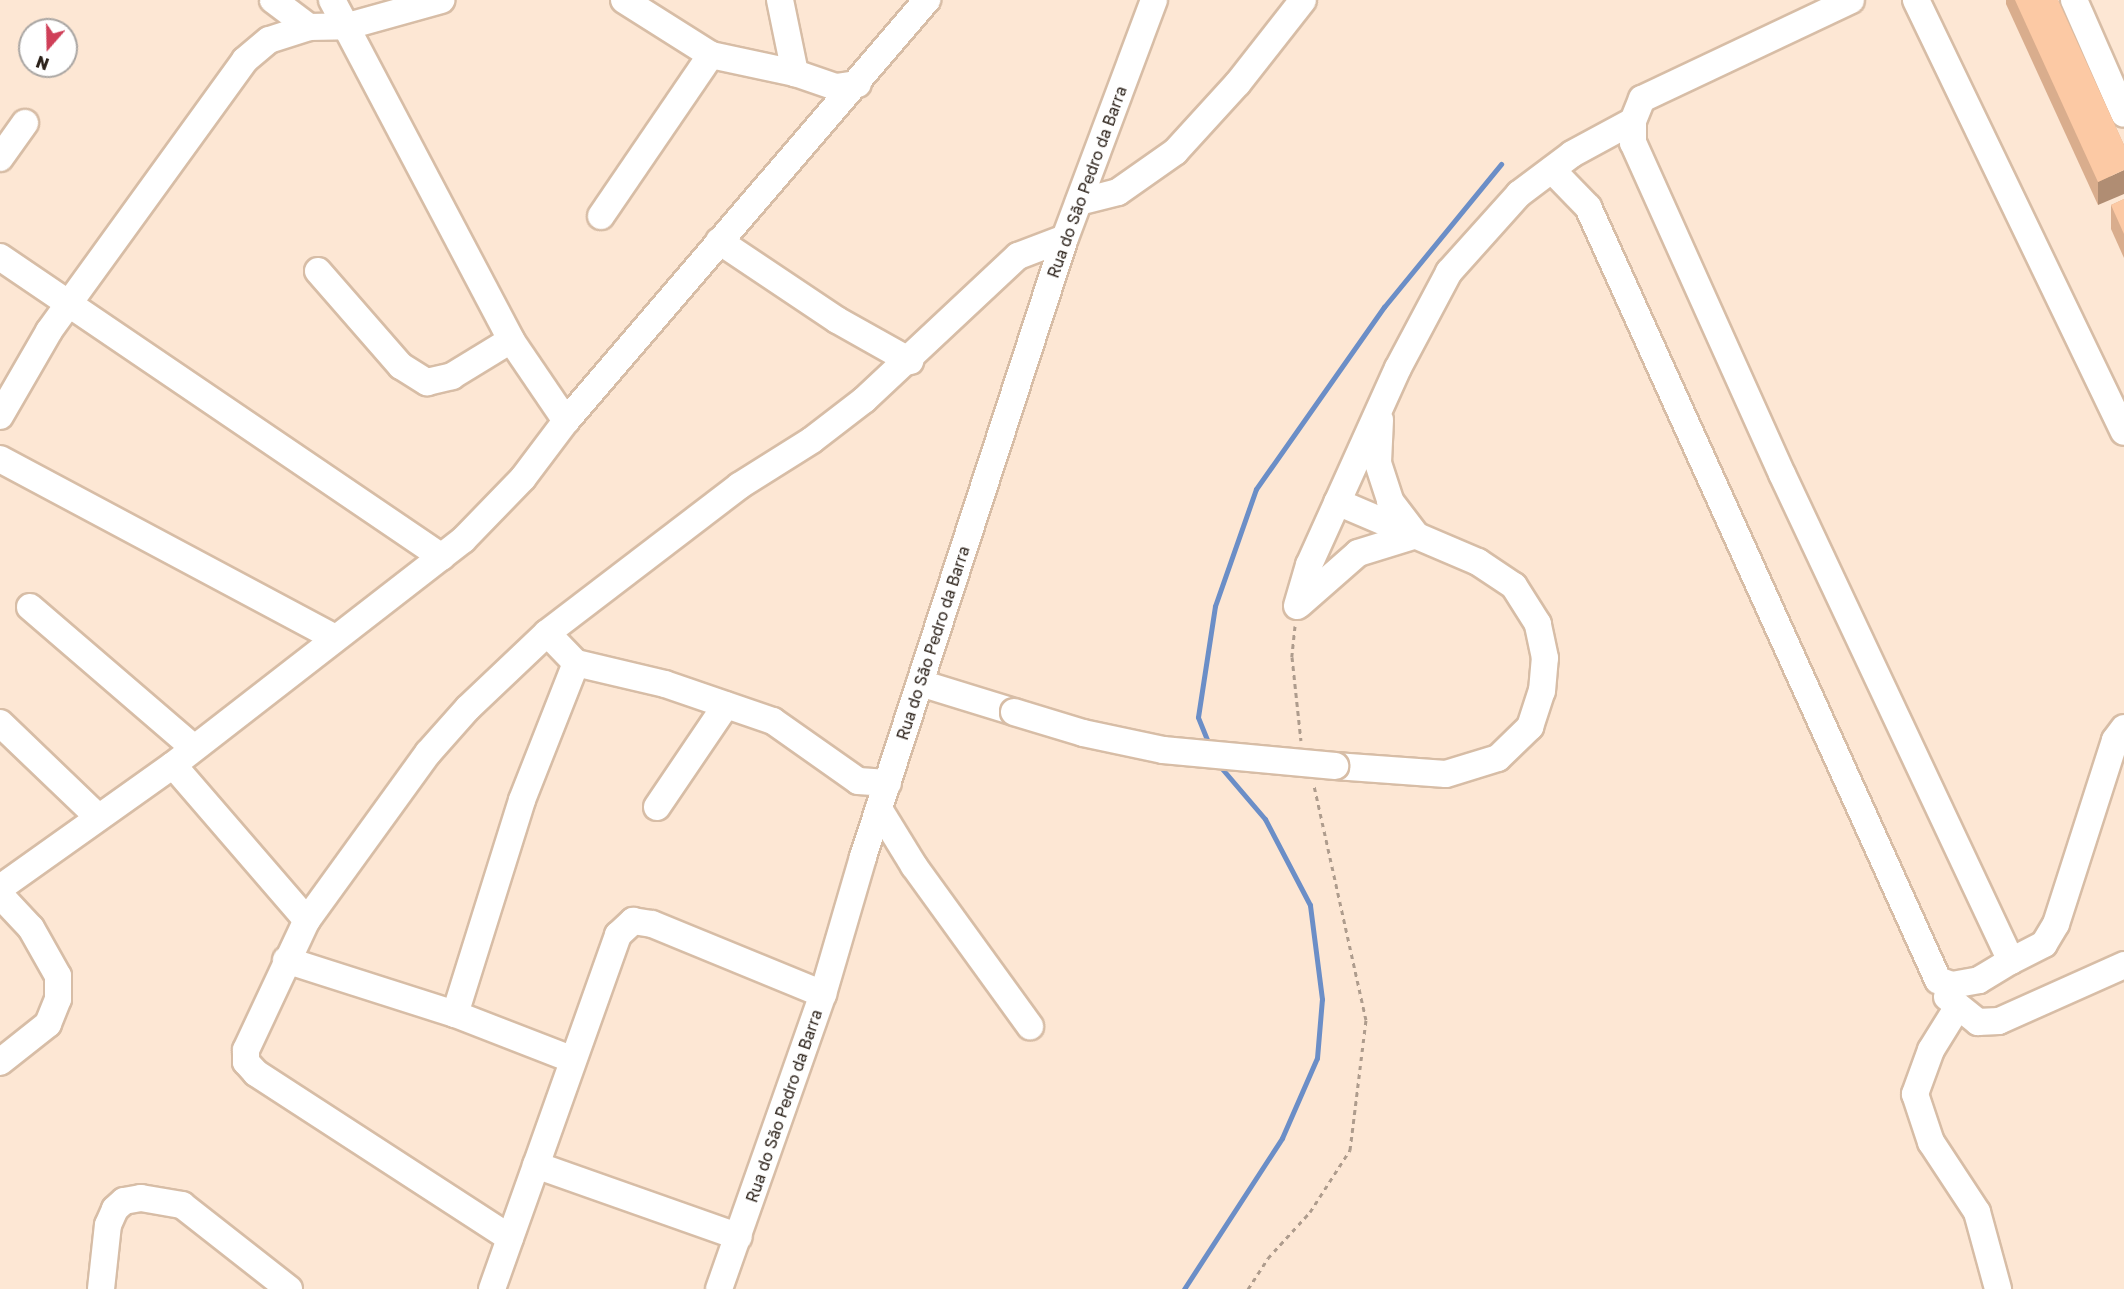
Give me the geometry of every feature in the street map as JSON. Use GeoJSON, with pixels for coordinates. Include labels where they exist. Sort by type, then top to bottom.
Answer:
{"type":"FeatureCollection","features":[{"type":"Feature","properties":{"kind":"street"},"geometry":{"type":"LineString","coordinates":[[273,0],[309,27]]}},
{"type":"Feature","properties":{"kind":"street"},"geometry":{"type":"LineString","coordinates":[[332,0],[348,26],[511,340],[566,421]]}},
{"type":"Feature","properties":{"kind":"street"},"geometry":{"type":"LineString","coordinates":[[0,416],[67,306],[245,60],[269,40],[309,27],[348,26],[441,0]]}},
{"type":"Feature","properties":{"kind":"street"},"geometry":{"type":"LineString","coordinates":[[624,0],[711,55],[795,73],[836,87],[858,84]]}},
{"type":"Feature","properties":{"kind":"street"},"geometry":{"type":"LineString","coordinates":[[780,0],[795,73]]}},
{"type":"Feature","properties":{"kind":"street"},"geometry":{"type":"LineString","coordinates":[[0,888],[173,765],[442,557],[523,478],[566,421],[719,241],[858,84],[927,0]]}},
{"type":"Feature","properties":{"kind":"street","name":"Rua do São Pedro da Barra"},"geometry":{"type":"LineString","coordinates":[[719,1289],[823,994],[879,809],[1065,238],[1154,0]]}},
{"type":"Feature","properties":{"kind":"street"},"geometry":{"type":"LineString","coordinates":[[1079,202],[1118,192],[1175,152],[1238,83],[1303,0]]}},
{"type":"Feature","properties":{"kind":"street"},"geometry":{"type":"LineString","coordinates":[[1851,0],[1642,99],[1633,121],[1633,143],[1782,474],[2011,961]]}},
{"type":"Feature","properties":{"kind":"street"},"geometry":{"type":"LineString","coordinates":[[1916,0],[2124,432]]}},
{"type":"Feature","properties":{"kind":"street"},"geometry":{"type":"LineString","coordinates":[[2074,0],[2118,87],[2124,114]]}},
{"type":"Feature","properties":{"kind":"street"},"geometry":{"type":"LineString","coordinates":[[601,216],[711,55]]}},
{"type":"Feature","properties":{"kind":"street"},"geometry":{"type":"LineString","coordinates":[[1297,606],[1309,565],[1337,502],[1383,402],[1449,272],[1519,194],[1572,154],[1633,121]]}},
{"type":"Feature","properties":{"kind":"street"},"geometry":{"type":"LineString","coordinates":[[0,158],[25,123]]}},
{"type":"Feature","properties":{"kind":"street"},"geometry":{"type":"LineString","coordinates":[[1552,170],[1588,207],[1938,980],[1957,1008],[1978,1022],[1999,1021],[2124,965]]}},
{"type":"Feature","properties":{"kind":"street"},"geometry":{"type":"LineString","coordinates":[[510,1238],[256,1073],[246,1062],[246,1050],[286,960],[307,920],[428,753],[468,708],[547,633],[739,486],[821,433],[910,361],[1018,256],[1065,238]]}},
{"type":"Feature","properties":{"kind":"street"},"geometry":{"type":"LineString","coordinates":[[719,241],[837,320],[910,361]]}},
{"type":"Feature","properties":{"kind":"street"},"geometry":{"type":"LineString","coordinates":[[0,257],[67,306],[442,557]]}},
{"type":"Feature","properties":{"kind":"street"},"geometry":{"type":"LineString","coordinates":[[318,271],[401,366],[427,382],[452,376],[511,340]]}},
{"type":"Feature","properties":{"kind":"street"},"geometry":{"type":"LineString","coordinates":[[1383,402],[1378,463],[1390,501],[1416,535]]}},
{"type":"Feature","properties":{"kind":"street"},"geometry":{"type":"LineString","coordinates":[[0,459],[335,638]]}},
{"type":"Feature","properties":{"kind":"street"},"geometry":{"type":"LineString","coordinates":[[920,683],[1083,734],[1163,750],[1446,774],[1498,758],[1530,727],[1542,691],[1545,658],[1538,624],[1514,586],[1478,562],[1337,502]]}},
{"type":"Feature","properties":{"kind":"street"},"geometry":{"type":"LineString","coordinates":[[1297,606],[1328,575],[1358,553],[1416,535]]}},
{"type":"Feature","properties":{"kind":"street"},"geometry":{"type":"LineString","coordinates":[[30,607],[194,748]]}},
{"type":"Feature","properties":{"kind":"street"},"geometry":{"type":"LineString","coordinates":[[547,633],[576,663],[665,684],[773,721],[858,781],[888,783]]}},
{"type":"Feature","properties":{"kind":"street"},"geometry":{"type":"LineString","coordinates":[[454,1014],[522,800],[576,663]]}},
{"type":"Feature","properties":{"kind":"street"},"geometry":{"type":"LineString","coordinates":[[657,807],[726,705]]}},
{"type":"Feature","properties":{"kind":"street"},"geometry":{"type":"LineString","coordinates":[[0,723],[98,817]]}},
{"type":"Feature","properties":{"kind":"street"},"geometry":{"type":"LineString","coordinates":[[1938,980],[1952,985],[1979,980],[2044,944],[2056,924],[2115,740],[2124,728]]}},
{"type":"Feature","properties":{"kind":"street"},"geometry":{"type":"LineString","coordinates":[[173,765],[307,920]]}},
{"type":"Feature","properties":{"kind":"street"},"geometry":{"type":"LineString","coordinates":[[879,809],[914,866],[1030,1026]]}},
{"type":"Feature","properties":{"kind":"street"},"geometry":{"type":"LineString","coordinates":[[0,895],[48,954],[58,976],[58,999],[48,1024],[0,1062]]}},
{"type":"Feature","properties":{"kind":"street"},"geometry":{"type":"LineString","coordinates":[[492,1289],[571,1059],[618,935],[633,921],[652,924],[823,994]]}},
{"type":"Feature","properties":{"kind":"street"},"geometry":{"type":"LineString","coordinates":[[286,960],[454,1014],[571,1059]]}},
{"type":"Feature","properties":{"kind":"street"},"geometry":{"type":"LineString","coordinates":[[1957,1008],[1931,1050],[1916,1094],[1931,1142],[1977,1212],[1998,1289]]}},
{"type":"Feature","properties":{"kind":"street"},"geometry":{"type":"LineString","coordinates":[[536,1165],[739,1237]]}},
{"type":"Feature","properties":{"kind":"street"},"geometry":{"type":"LineString","coordinates":[[101,1289],[103,1243],[115,1209],[124,1201],[141,1198],[182,1205],[289,1289]]}},
{"type":"Feature","properties":{"kind":"path"},"geometry":{"type":"LineString","coordinates":[[1297,606],[1292,657],[1303,747]]}},
{"type":"Feature","properties":{"kind":"path"},"geometry":{"type":"LineString","coordinates":[[1248,1289],[1268,1258],[1310,1212],[1350,1150],[1366,1020],[1326,827],[1313,781]]}},
{"type":"Feature","properties":{"kind":"building"},"geometry":{"type":"Polygon","coordinates":[[[2015,0],[2058,0],[2124,145],[2124,170],[2098,182],[2015,0]]]}},
{"type":"Feature","properties":{"kind":"building"},"geometry":{"type":"Polygon","coordinates":[[[2124,199],[2124,234],[2111,205],[2124,199]]]}},
{"type":"Feature","properties":{"kind":"waterway"},"geometry":{"type":"LineString","coordinates":[[1210,747],[1198,717],[1215,606],[1256,489],[1384,307],[1501,164]]}},
{"type":"Feature","properties":{"kind":"waterway"},"geometry":{"type":"LineString","coordinates":[[1184,1289],[1282,1138],[1317,1058],[1322,999],[1310,905],[1265,819],[1218,764]]}}]}
